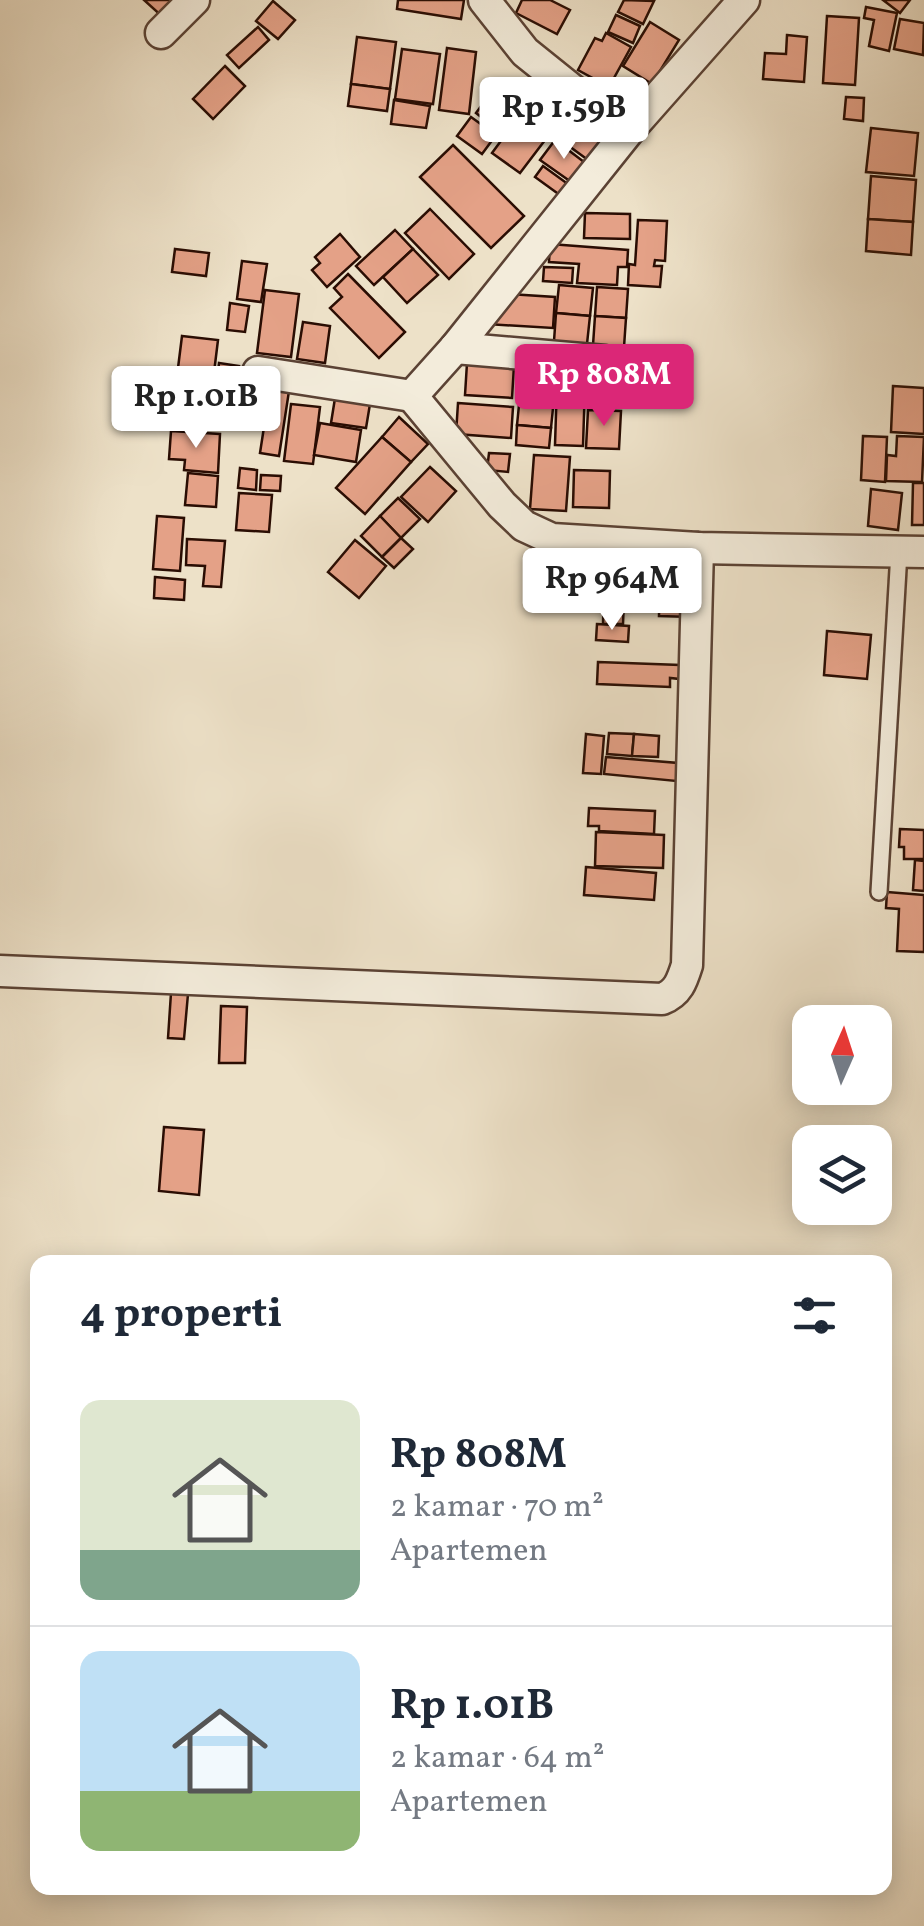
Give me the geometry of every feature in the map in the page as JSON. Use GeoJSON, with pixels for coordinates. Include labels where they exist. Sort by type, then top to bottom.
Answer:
{"type":"FeatureCollection","features":[{"type":"Feature","properties":{"kind":"street"},"geometry":{"type":"LineString","coordinates":[[161,33],[194,0]]}},
{"type":"Feature","properties":{"kind":"street"},"geometry":{"type":"LineString","coordinates":[[484,0],[525,52],[630,129]]}},
{"type":"Feature","properties":{"kind":"street"},"geometry":{"type":"LineString","coordinates":[[412,396],[630,129],[744,0]]}},
{"type":"Feature","properties":{"kind":"street"},"geometry":{"type":"LineString","coordinates":[[455,348],[605,361]]}},
{"type":"Feature","properties":{"kind":"street"},"geometry":{"type":"LineString","coordinates":[[258,372],[412,396],[502,505],[524,526],[552,539],[698,548],[911,552]]}},
{"type":"Feature","properties":{"kind":"street"},"geometry":{"type":"LineString","coordinates":[[0,972],[662,1000],[670,996],[676,992],[687,966],[698,548]]}},
{"type":"Feature","properties":{"kind":"lane"},"geometry":{"type":"LineString","coordinates":[[878,892],[911,552]]}},
{"type":"Feature","properties":{"kind":"building"},"geometry":{"type":"Polygon","coordinates":[[[144,0],[183,0],[165,19],[144,0]]]}},
{"type":"Feature","properties":{"kind":"building"},"geometry":{"type":"Polygon","coordinates":[[[398,0],[464,0],[461,19],[397,9],[398,0]]]}},
{"type":"Feature","properties":{"kind":"building"},"geometry":{"type":"Polygon","coordinates":[[[522,0],[550,0],[570,10],[557,34],[516,13],[522,0]]]}},
{"type":"Feature","properties":{"kind":"building"},"geometry":{"type":"Polygon","coordinates":[[[624,0],[654,1],[643,24],[618,12],[624,0]]]}},
{"type":"Feature","properties":{"kind":"building"},"geometry":{"type":"Polygon","coordinates":[[[883,0],[910,0],[900,13],[883,0]]]}},
{"type":"Feature","properties":{"kind":"building"},"geometry":{"type":"Polygon","coordinates":[[[273,1],[295,20],[278,39],[256,21],[273,1]]]}},
{"type":"Feature","properties":{"kind":"building"},"geometry":{"type":"Polygon","coordinates":[[[866,7],[897,13],[889,51],[869,46],[874,20],[864,18],[866,7]]]}},
{"type":"Feature","properties":{"kind":"building"},"geometry":{"type":"Polygon","coordinates":[[[616,15],[640,26],[633,43],[608,32],[616,15]]]}},
{"type":"Feature","properties":{"kind":"building"},"geometry":{"type":"Polygon","coordinates":[[[827,16],[859,18],[855,85],[823,83],[827,16]]]}},
{"type":"Feature","properties":{"kind":"building"},"geometry":{"type":"Polygon","coordinates":[[[900,19],[924,23],[923,55],[894,49],[900,19]]]}},
{"type":"Feature","properties":{"kind":"building"},"geometry":{"type":"Polygon","coordinates":[[[650,22],[679,40],[652,84],[623,66],[650,22]]]}},
{"type":"Feature","properties":{"kind":"building"},"geometry":{"type":"Polygon","coordinates":[[[258,27],[269,40],[239,68],[227,55],[258,27]]]}},
{"type":"Feature","properties":{"kind":"building"},"geometry":{"type":"Polygon","coordinates":[[[606,33],[631,47],[609,87],[578,70],[595,38],[602,41],[606,33]]]}},
{"type":"Feature","properties":{"kind":"building"},"geometry":{"type":"Polygon","coordinates":[[[787,35],[807,37],[804,82],[763,79],[765,53],[786,54],[787,35]]]}},
{"type":"Feature","properties":{"kind":"building"},"geometry":{"type":"Polygon","coordinates":[[[357,37],[396,42],[390,89],[351,84],[357,37]]]}},
{"type":"Feature","properties":{"kind":"building"},"geometry":{"type":"Polygon","coordinates":[[[447,48],[476,52],[469,114],[439,110],[447,48]]]}},
{"type":"Feature","properties":{"kind":"building"},"geometry":{"type":"Polygon","coordinates":[[[402,49],[440,54],[433,104],[395,99],[402,49]]]}},
{"type":"Feature","properties":{"kind":"building"},"geometry":{"type":"Polygon","coordinates":[[[225,66],[245,86],[213,119],[193,99],[225,66]]]}},
{"type":"Feature","properties":{"kind":"building"},"geometry":{"type":"Polygon","coordinates":[[[501,79],[529,99],[503,134],[476,113],[501,79]]]}},
{"type":"Feature","properties":{"kind":"building"},"geometry":{"type":"Polygon","coordinates":[[[351,84],[390,89],[387,111],[348,106],[351,84]]]}},
{"type":"Feature","properties":{"kind":"building"},"geometry":{"type":"Polygon","coordinates":[[[846,97],[864,98],[863,121],[844,119],[846,97]]]}},
{"type":"Feature","properties":{"kind":"building"},"geometry":{"type":"Polygon","coordinates":[[[394,100],[430,106],[426,128],[391,124],[394,100]]]}},
{"type":"Feature","properties":{"kind":"building"},"geometry":{"type":"Polygon","coordinates":[[[529,103],[558,123],[520,173],[492,153],[529,103]]]}},
{"type":"Feature","properties":{"kind":"building"},"geometry":{"type":"Polygon","coordinates":[[[573,109],[608,134],[588,160],[554,135],[573,109]]]}},
{"type":"Feature","properties":{"kind":"building"},"geometry":{"type":"Polygon","coordinates":[[[471,117],[496,135],[482,154],[457,136],[471,117]]]}},
{"type":"Feature","properties":{"kind":"building"},"geometry":{"type":"Polygon","coordinates":[[[871,128],[918,133],[914,176],[866,172],[871,128]]]}},
{"type":"Feature","properties":{"kind":"building"},"geometry":{"type":"Polygon","coordinates":[[[555,140],[588,165],[574,184],[540,160],[555,140]]]}},
{"type":"Feature","properties":{"kind":"building"},"geometry":{"type":"Polygon","coordinates":[[[453,145],[524,216],[491,248],[420,177],[453,145]]]}},
{"type":"Feature","properties":{"kind":"building"},"geometry":{"type":"Polygon","coordinates":[[[543,166],[572,187],[564,198],[535,177],[543,166]]]}},
{"type":"Feature","properties":{"kind":"building"},"geometry":{"type":"Polygon","coordinates":[[[871,176],[916,180],[913,222],[868,219],[871,176]]]}},
{"type":"Feature","properties":{"kind":"building"},"geometry":{"type":"Polygon","coordinates":[[[430,209],[474,254],[449,279],[405,233],[430,209]]]}},
{"type":"Feature","properties":{"kind":"building"},"geometry":{"type":"Polygon","coordinates":[[[585,213],[630,214],[630,239],[584,238],[585,213]]]}},
{"type":"Feature","properties":{"kind":"building"},"geometry":{"type":"Polygon","coordinates":[[[868,219],[913,222],[911,255],[866,251],[868,219]]]}},
{"type":"Feature","properties":{"kind":"building"},"geometry":{"type":"Polygon","coordinates":[[[638,220],[667,221],[665,261],[655,260],[654,266],[662,266],[660,287],[628,285],[629,264],[635,265],[638,220]]]}},
{"type":"Feature","properties":{"kind":"building"},"geometry":{"type":"Polygon","coordinates":[[[395,230],[413,249],[374,285],[356,266],[395,230]]]}},
{"type":"Feature","properties":{"kind":"building"},"geometry":{"type":"Polygon","coordinates":[[[340,234],[360,257],[327,287],[312,270],[320,263],[315,257],[340,234]]]}},
{"type":"Feature","properties":{"kind":"building"},"geometry":{"type":"Polygon","coordinates":[[[550,244],[628,250],[627,267],[618,267],[617,285],[577,283],[579,264],[549,262],[550,244]]]}},
{"type":"Feature","properties":{"kind":"building"},"geometry":{"type":"Polygon","coordinates":[[[175,249],[209,253],[206,276],[172,272],[175,249]]]}},
{"type":"Feature","properties":{"kind":"building"},"geometry":{"type":"Polygon","coordinates":[[[413,249],[438,275],[407,303],[383,277],[413,249]]]}},
{"type":"Feature","properties":{"kind":"building"},"geometry":{"type":"Polygon","coordinates":[[[242,261],[267,264],[261,302],[237,299],[242,261]]]}},
{"type":"Feature","properties":{"kind":"building"},"geometry":{"type":"Polygon","coordinates":[[[544,267],[573,268],[572,283],[543,281],[544,267]]]}},
{"type":"Feature","properties":{"kind":"building"},"geometry":{"type":"Polygon","coordinates":[[[348,274],[405,332],[379,358],[330,308],[342,297],[334,288],[348,274]]]}},
{"type":"Feature","properties":{"kind":"building"},"geometry":{"type":"Polygon","coordinates":[[[559,285],[593,288],[590,316],[556,313],[559,285]]]}},
{"type":"Feature","properties":{"kind":"building"},"geometry":{"type":"Polygon","coordinates":[[[597,287],[628,289],[626,318],[595,316],[597,287]]]}},
{"type":"Feature","properties":{"kind":"building"},"geometry":{"type":"Polygon","coordinates":[[[265,290],[299,294],[291,357],[257,353],[265,290]]]}},
{"type":"Feature","properties":{"kind":"building"},"geometry":{"type":"Polygon","coordinates":[[[509,294],[555,297],[553,328],[486,324],[509,294]]]}},
{"type":"Feature","properties":{"kind":"building"},"geometry":{"type":"Polygon","coordinates":[[[230,303],[249,306],[245,332],[227,330],[230,303]]]}},
{"type":"Feature","properties":{"kind":"building"},"geometry":{"type":"Polygon","coordinates":[[[556,313],[590,316],[587,344],[554,341],[556,313]]]}},
{"type":"Feature","properties":{"kind":"building"},"geometry":{"type":"Polygon","coordinates":[[[595,316],[626,318],[624,347],[593,345],[595,316]]]}},
{"type":"Feature","properties":{"kind":"building"},"geometry":{"type":"Polygon","coordinates":[[[303,322],[330,326],[325,363],[297,359],[303,322]]]}},
{"type":"Feature","properties":{"kind":"building"},"geometry":{"type":"Polygon","coordinates":[[[182,336],[218,340],[212,389],[176,384],[182,336]]]}},
{"type":"Feature","properties":{"kind":"building"},"geometry":{"type":"Polygon","coordinates":[[[219,363],[239,366],[235,394],[216,392],[219,363]]]}},
{"type":"Feature","properties":{"kind":"building"},"geometry":{"type":"Polygon","coordinates":[[[467,363],[514,366],[512,398],[465,395],[467,363]]]}},
{"type":"Feature","properties":{"kind":"building"},"geometry":{"type":"Polygon","coordinates":[[[642,377],[658,377],[657,402],[640,401],[642,377]]]}},
{"type":"Feature","properties":{"kind":"building"},"geometry":{"type":"Polygon","coordinates":[[[557,383],[585,384],[583,446],[555,445],[557,383]]]}},
{"type":"Feature","properties":{"kind":"building"},"geometry":{"type":"Polygon","coordinates":[[[256,386],[289,391],[279,456],[260,453],[264,427],[250,425],[256,386]]]}},
{"type":"Feature","properties":{"kind":"building"},"geometry":{"type":"Polygon","coordinates":[[[893,386],[924,388],[924,434],[891,432],[893,386]]]}},
{"type":"Feature","properties":{"kind":"building"},"geometry":{"type":"Polygon","coordinates":[[[195,389],[225,394],[220,422],[190,417],[195,389]]]}},
{"type":"Feature","properties":{"kind":"building"},"geometry":{"type":"Polygon","coordinates":[[[336,392],[371,398],[366,428],[331,423],[336,392]]]}},
{"type":"Feature","properties":{"kind":"building"},"geometry":{"type":"Polygon","coordinates":[[[520,395],[554,398],[551,428],[517,425],[520,395]]]}},
{"type":"Feature","properties":{"kind":"building"},"geometry":{"type":"Polygon","coordinates":[[[458,403],[513,407],[511,438],[456,434],[458,403]]]}},
{"type":"Feature","properties":{"kind":"building"},"geometry":{"type":"Polygon","coordinates":[[[291,404],[320,407],[313,464],[284,461],[291,404]]]}},
{"type":"Feature","properties":{"kind":"building"},"geometry":{"type":"Polygon","coordinates":[[[588,410],[621,411],[619,449],[586,448],[588,410]]]}},
{"type":"Feature","properties":{"kind":"building"},"geometry":{"type":"Polygon","coordinates":[[[399,417],[428,444],[411,462],[382,437],[399,417]]]}},
{"type":"Feature","properties":{"kind":"building"},"geometry":{"type":"Polygon","coordinates":[[[320,423],[361,430],[356,462],[314,455],[320,423]]]}},
{"type":"Feature","properties":{"kind":"building"},"geometry":{"type":"Polygon","coordinates":[[[517,425],[551,428],[549,448],[516,445],[517,425]]]}},
{"type":"Feature","properties":{"kind":"building"},"geometry":{"type":"Polygon","coordinates":[[[171,431],[220,434],[218,473],[184,470],[185,460],[169,459],[171,431]]]}},
{"type":"Feature","properties":{"kind":"building"},"geometry":{"type":"Polygon","coordinates":[[[863,436],[887,437],[885,482],[861,480],[863,436]]]}},
{"type":"Feature","properties":{"kind":"building"},"geometry":{"type":"Polygon","coordinates":[[[897,436],[924,437],[922,482],[886,481],[887,455],[896,456],[897,436]]]}},
{"type":"Feature","properties":{"kind":"building"},"geometry":{"type":"Polygon","coordinates":[[[382,437],[411,462],[365,514],[336,488],[382,437]]]}},
{"type":"Feature","properties":{"kind":"building"},"geometry":{"type":"Polygon","coordinates":[[[489,453],[510,454],[508,472],[487,470],[489,453]]]}},
{"type":"Feature","properties":{"kind":"building"},"geometry":{"type":"Polygon","coordinates":[[[534,455],[570,457],[566,511],[530,509],[534,455]]]}},
{"type":"Feature","properties":{"kind":"building"},"geometry":{"type":"Polygon","coordinates":[[[430,467],[456,491],[428,522],[401,497],[430,467]]]}},
{"type":"Feature","properties":{"kind":"building"},"geometry":{"type":"Polygon","coordinates":[[[240,468],[257,470],[256,490],[238,488],[240,468]]]}},
{"type":"Feature","properties":{"kind":"building"},"geometry":{"type":"Polygon","coordinates":[[[574,470],[610,471],[609,508],[573,507],[574,470]]]}},
{"type":"Feature","properties":{"kind":"building"},"geometry":{"type":"Polygon","coordinates":[[[188,473],[218,476],[216,507],[185,505],[188,473]]]}},
{"type":"Feature","properties":{"kind":"building"},"geometry":{"type":"Polygon","coordinates":[[[261,475],[281,476],[280,491],[260,490],[261,475]]]}},
{"type":"Feature","properties":{"kind":"building"},"geometry":{"type":"Polygon","coordinates":[[[913,483],[924,483],[924,525],[912,525],[913,483]]]}},
{"type":"Feature","properties":{"kind":"building"},"geometry":{"type":"Polygon","coordinates":[[[871,489],[902,493],[898,530],[868,526],[871,489]]]}},
{"type":"Feature","properties":{"kind":"building"},"geometry":{"type":"Polygon","coordinates":[[[239,493],[272,495],[269,532],[236,530],[239,493]]]}},
{"type":"Feature","properties":{"kind":"building"},"geometry":{"type":"Polygon","coordinates":[[[398,498],[420,519],[401,538],[380,516],[398,498]]]}},
{"type":"Feature","properties":{"kind":"building"},"geometry":{"type":"Polygon","coordinates":[[[157,516],[184,518],[180,571],[153,569],[157,516]]]}},
{"type":"Feature","properties":{"kind":"building"},"geometry":{"type":"Polygon","coordinates":[[[380,516],[401,538],[382,557],[361,536],[380,516]]]}},
{"type":"Feature","properties":{"kind":"building"},"geometry":{"type":"Polygon","coordinates":[[[401,538],[413,549],[394,568],[382,557],[401,538]]]}},
{"type":"Feature","properties":{"kind":"building"},"geometry":{"type":"Polygon","coordinates":[[[187,539],[225,541],[221,587],[203,586],[205,566],[186,565],[187,539]]]}},
{"type":"Feature","properties":{"kind":"building"},"geometry":{"type":"Polygon","coordinates":[[[355,540],[386,566],[359,598],[328,572],[355,540]]]}},
{"type":"Feature","properties":{"kind":"building"},"geometry":{"type":"Polygon","coordinates":[[[605,551],[626,551],[623,624],[603,624],[605,551]]]}},
{"type":"Feature","properties":{"kind":"building"},"geometry":{"type":"Polygon","coordinates":[[[674,573],[692,573],[692,617],[659,616],[660,577],[674,578],[674,573]]]}},
{"type":"Feature","properties":{"kind":"building"},"geometry":{"type":"Polygon","coordinates":[[[155,577],[185,580],[184,600],[154,598],[155,577]]]}},
{"type":"Feature","properties":{"kind":"building"},"geometry":{"type":"Polygon","coordinates":[[[597,624],[629,626],[628,642],[596,640],[597,624]]]}},
{"type":"Feature","properties":{"kind":"building"},"geometry":{"type":"Polygon","coordinates":[[[827,631],[871,635],[867,679],[824,675],[827,631]]]}},
{"type":"Feature","properties":{"kind":"building"},"geometry":{"type":"Polygon","coordinates":[[[598,662],[680,665],[680,679],[670,678],[670,687],[597,684],[598,662]]]}},
{"type":"Feature","properties":{"kind":"building"},"geometry":{"type":"Polygon","coordinates":[[[609,733],[634,734],[632,756],[607,754],[609,733]]]}},
{"type":"Feature","properties":{"kind":"building"},"geometry":{"type":"Polygon","coordinates":[[[586,734],[604,736],[601,774],[583,773],[586,734]]]}},
{"type":"Feature","properties":{"kind":"building"},"geometry":{"type":"Polygon","coordinates":[[[634,734],[659,736],[658,757],[632,756],[634,734]]]}},
{"type":"Feature","properties":{"kind":"building"},"geometry":{"type":"Polygon","coordinates":[[[606,757],[678,763],[676,781],[604,774],[606,757]]]}},
{"type":"Feature","properties":{"kind":"building"},"geometry":{"type":"Polygon","coordinates":[[[589,808],[655,811],[654,834],[599,831],[599,826],[588,826],[589,808]]]}},
{"type":"Feature","properties":{"kind":"building"},"geometry":{"type":"Polygon","coordinates":[[[900,829],[924,830],[924,859],[904,859],[904,847],[899,847],[900,829]]]}},
{"type":"Feature","properties":{"kind":"building"},"geometry":{"type":"Polygon","coordinates":[[[596,832],[664,835],[663,868],[595,866],[596,832]]]}},
{"type":"Feature","properties":{"kind":"building"},"geometry":{"type":"Polygon","coordinates":[[[915,860],[924,861],[924,891],[913,890],[915,860]]]}},
{"type":"Feature","properties":{"kind":"building"},"geometry":{"type":"Polygon","coordinates":[[[586,867],[656,873],[654,900],[584,895],[586,867]]]}},
{"type":"Feature","properties":{"kind":"building"},"geometry":{"type":"Polygon","coordinates":[[[887,892],[924,895],[924,952],[897,951],[899,909],[886,908],[887,892]]]}},
{"type":"Feature","properties":{"kind":"building"},"geometry":{"type":"Polygon","coordinates":[[[171,993],[188,994],[184,1039],[168,1038],[171,993]]]}},
{"type":"Feature","properties":{"kind":"building"},"geometry":{"type":"Polygon","coordinates":[[[221,1006],[247,1007],[245,1063],[219,1063],[221,1006]]]}},
{"type":"Feature","properties":{"kind":"building"},"geometry":{"type":"Polygon","coordinates":[[[164,1127],[204,1130],[199,1195],[159,1191],[164,1127]]]}}]}
